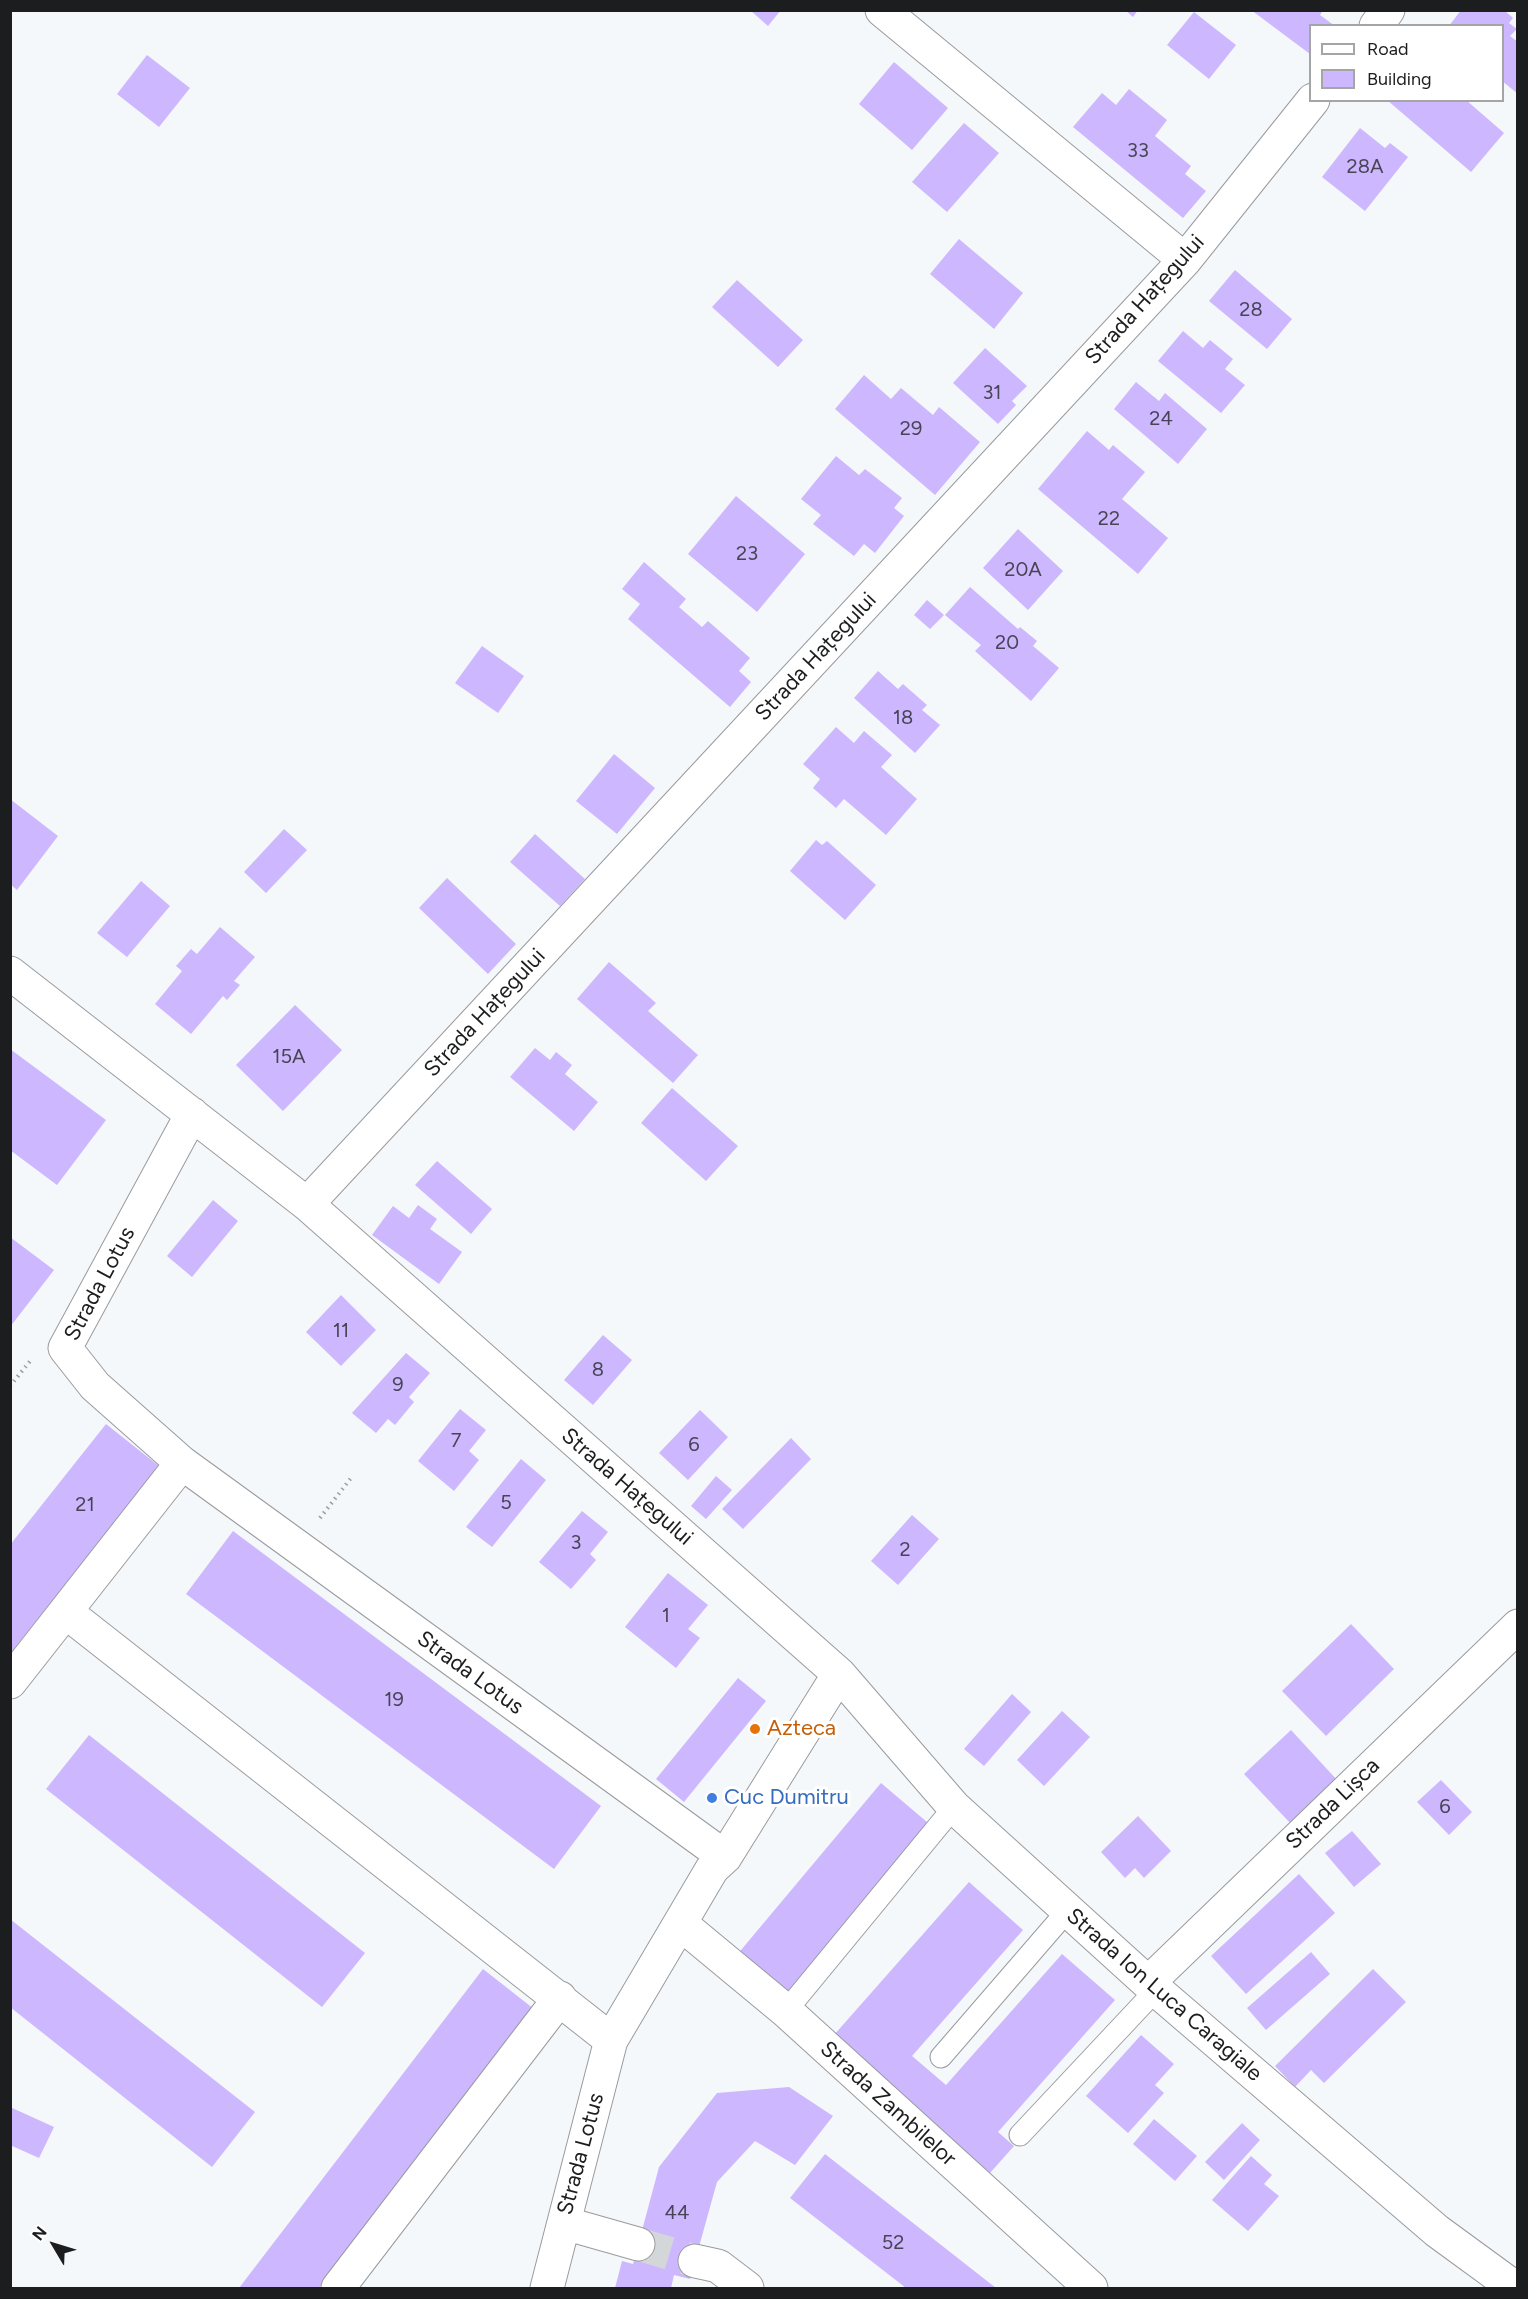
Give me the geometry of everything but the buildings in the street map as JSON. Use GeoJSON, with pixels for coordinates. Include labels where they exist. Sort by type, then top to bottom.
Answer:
{"type":"FeatureCollection","features":[{"type":"Feature","properties":{"kind":"street"},"geometry":{"type":"LineString","coordinates":[[882,10],[1185,260]]}},
{"type":"Feature","properties":{"kind":"street"},"geometry":{"type":"LineString","coordinates":[[1378,24],[1388,10]]}},
{"type":"Feature","properties":{"kind":"street","name":"Strada Hațegului"},"geometry":{"type":"LineString","coordinates":[[307,1204],[1185,260],[1312,102]]}},
{"type":"Feature","properties":{"kind":"street","name":"Strada Hațegului"},"geometry":{"type":"LineString","coordinates":[[10,973],[307,1204],[839,1674]]}},
{"type":"Feature","properties":{"kind":"street","name":"Strada Lotus"},"geometry":{"type":"LineString","coordinates":[[192,1114],[65,1348],[95,1386],[182,1463],[724,1857],[712,1869],[611,2040],[547,2289]]}},
{"type":"Feature","properties":{"kind":"street"},"geometry":{"type":"LineString","coordinates":[[10,1682],[182,1463]]}},
{"type":"Feature","properties":{"kind":"street"},"geometry":{"type":"LineString","coordinates":[[66,1612],[611,2040]]}},
{"type":"Feature","properties":{"kind":"street","name":"Strada Lișca"},"geometry":{"type":"LineString","coordinates":[[1152,1986],[1518,1626]]}},
{"type":"Feature","properties":{"kind":"street"},"geometry":{"type":"LineString","coordinates":[[724,1857],[839,1674]]}},
{"type":"Feature","properties":{"kind":"street","name":"Strada Ion Luca Caragiale"},"geometry":{"type":"LineString","coordinates":[[839,1674],[954,1806],[1068,1910],[1152,1986],[1437,2231],[1515,2289]]}},
{"type":"Feature","properties":{"kind":"street","name":"Strada Zambilelor"},"geometry":{"type":"LineString","coordinates":[[681,1924],[786,2011],[1091,2289]]}},
{"type":"Feature","properties":{"kind":"street"},"geometry":{"type":"LineString","coordinates":[[338,2289],[560,1998]]}},
{"type":"Feature","properties":{"kind":"street"},"geometry":{"type":"LineString","coordinates":[[564,2223],[638,2244]]}},
{"type":"Feature","properties":{"kind":"street"},"geometry":{"type":"LineString","coordinates":[[695,2261],[718,2266],[747,2289]]}},
{"type":"Feature","properties":{"kind":"lane"},"geometry":{"type":"LineString","coordinates":[[786,2011],[954,1806]]}},
{"type":"Feature","properties":{"kind":"lane"},"geometry":{"type":"LineString","coordinates":[[941,2057],[1068,1910]]}},
{"type":"Feature","properties":{"kind":"lane"},"geometry":{"type":"LineString","coordinates":[[1020,2135],[1152,1986]]}},
{"type":"Feature","properties":{"kind":"path"},"geometry":{"type":"LineString","coordinates":[[297,1547],[351,1478]]}},
{"type":"Feature","properties":{"kind":"tunnel"},"geometry":{"type":"LineString","coordinates":[[638,2244],[695,2261]]}},
{"type":"Feature","properties":{"kind":"place","name":"Azteca"},"geometry":{"type":"Point","coordinates":[755,1729]}},
{"type":"Feature","properties":{"kind":"place","name":"Cuc Dumitru"},"geometry":{"type":"Point","coordinates":[712,1798]}}]}
